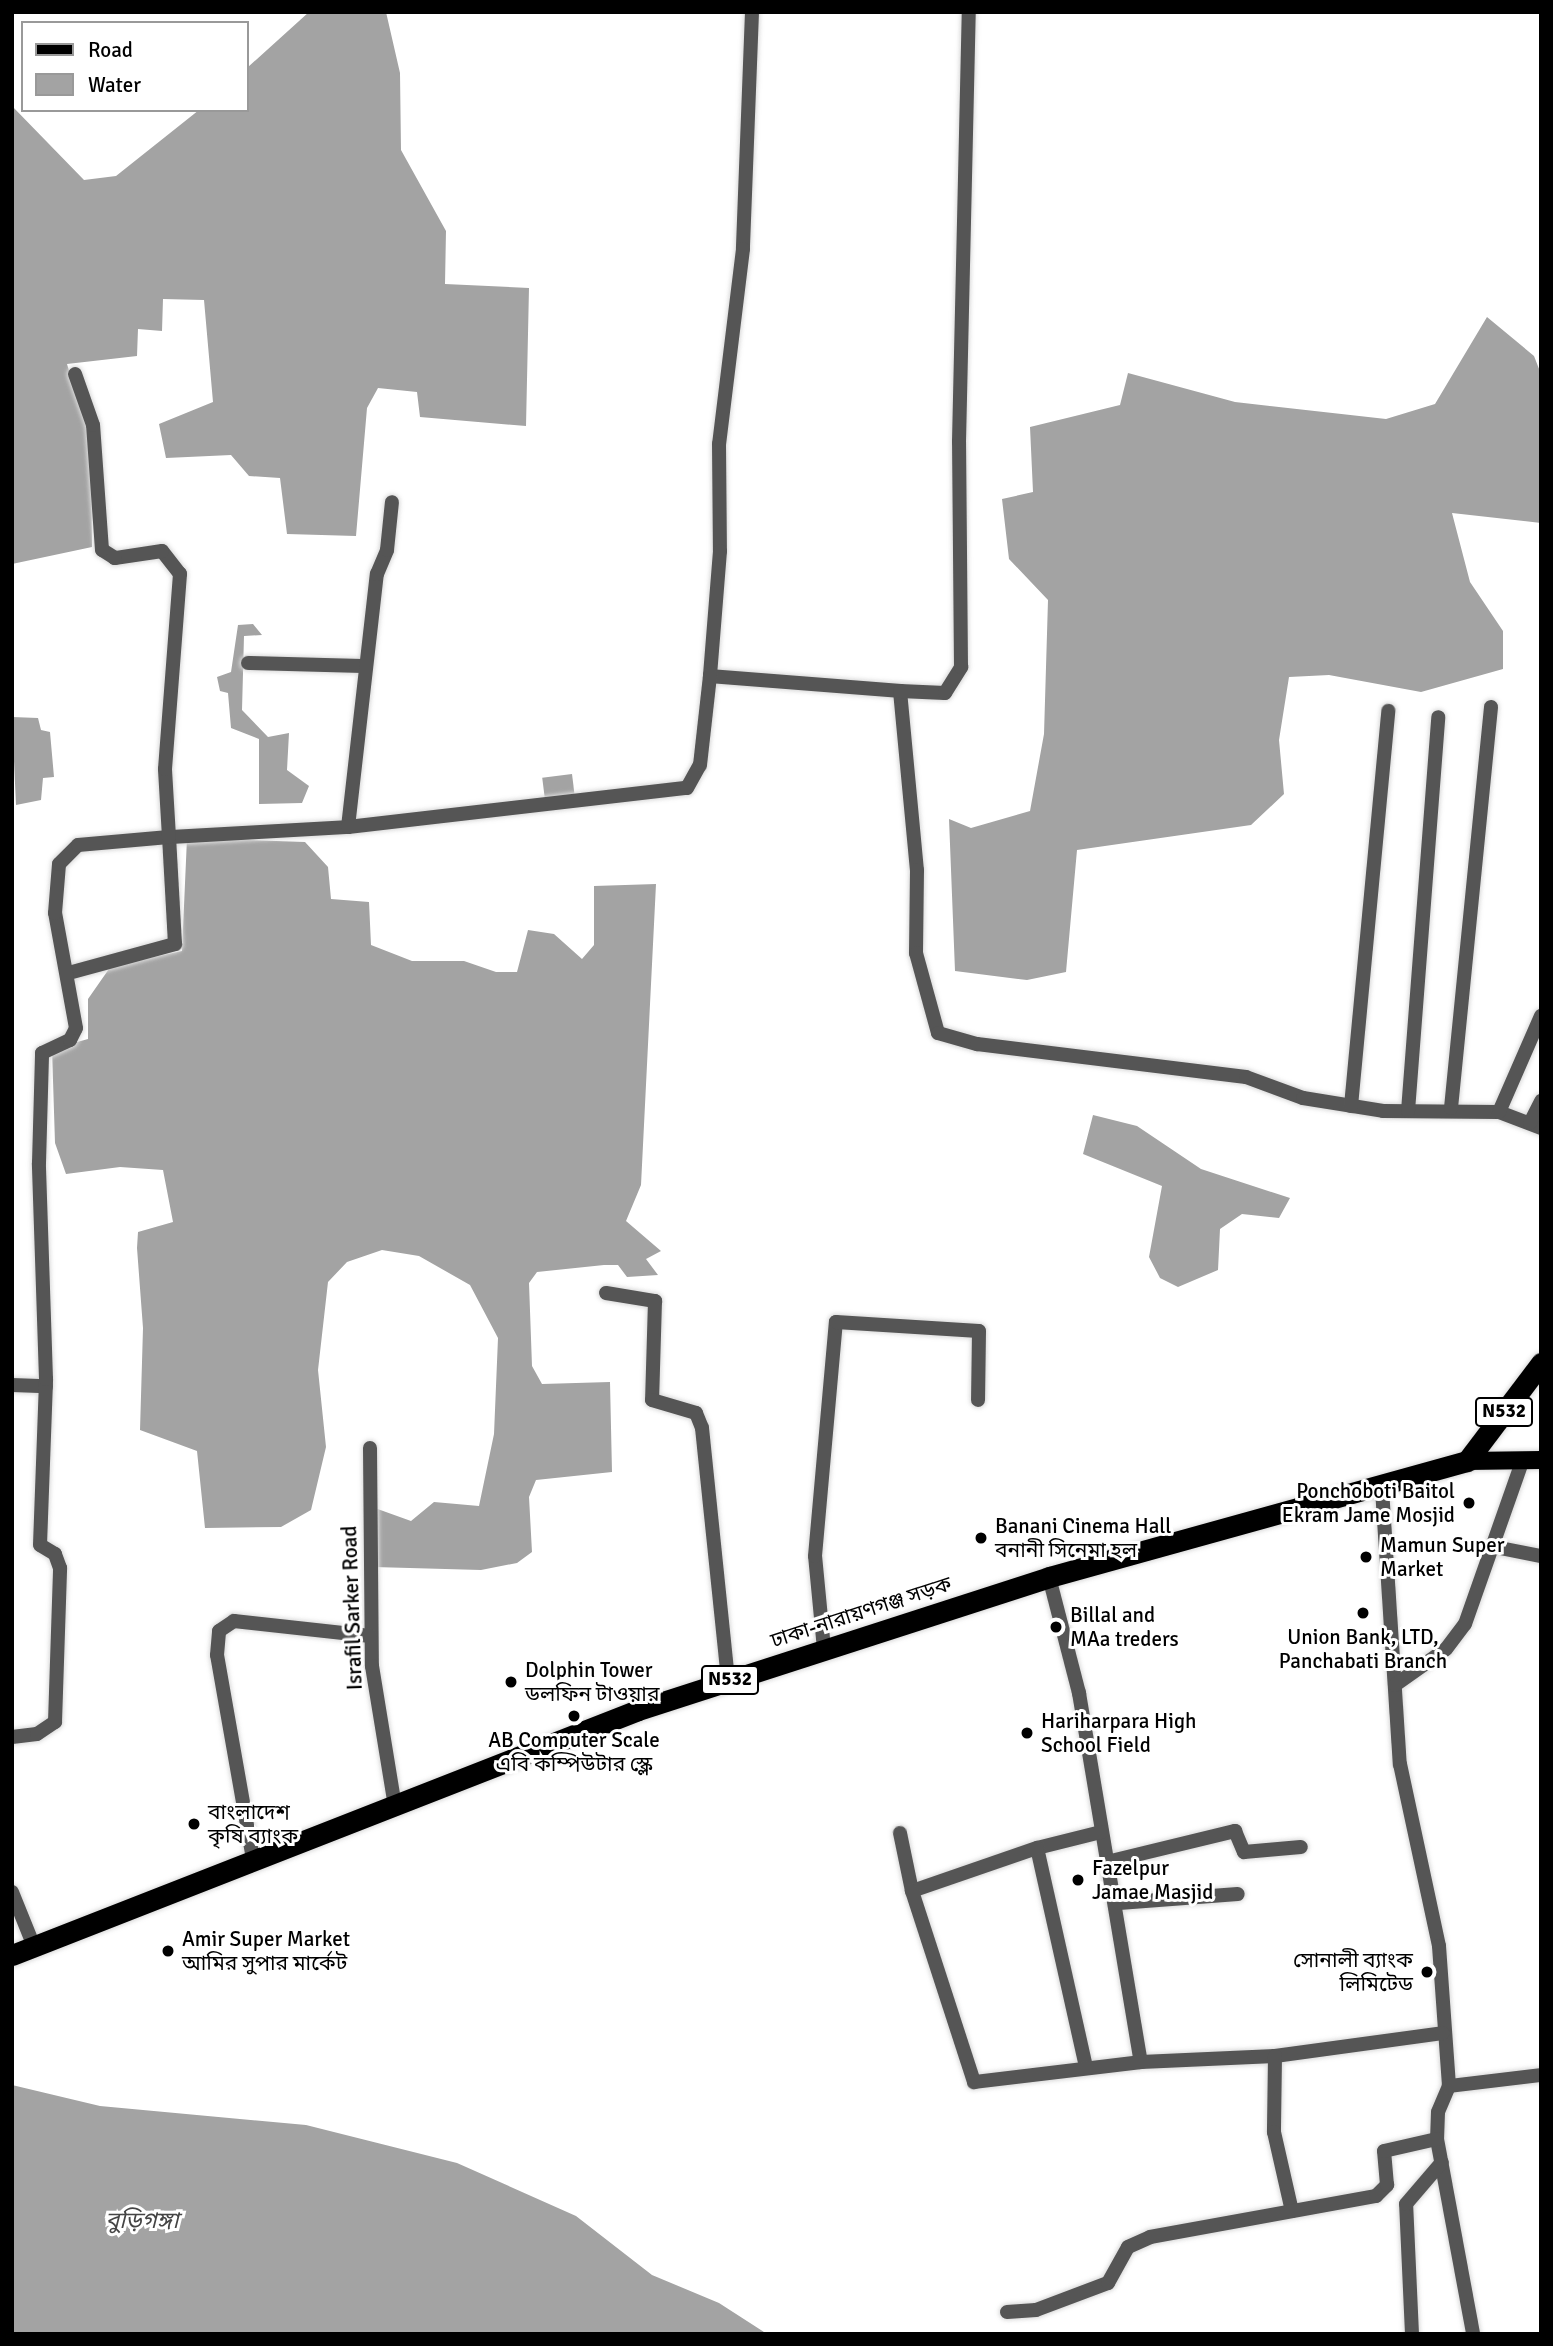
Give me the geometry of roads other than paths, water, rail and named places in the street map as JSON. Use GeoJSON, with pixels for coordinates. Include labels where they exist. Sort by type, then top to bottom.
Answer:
{"type":"FeatureCollection","features":[{"type":"Feature","properties":{"kind":"highway","name":"N532"},"geometry":{"type":"LineString","coordinates":[[1467,1461],[1541,1363]]}},
{"type":"Feature","properties":{"kind":"highway","name":"ঢাকা-নারায়ণগঞ্জ সড়ক"},"geometry":{"type":"LineString","coordinates":[[12,1955],[35,1949],[254,1859],[395,1807],[600,1723],[1049,1577],[1382,1489],[1467,1461]]}},
{"type":"Feature","properties":{"kind":"main road"},"geometry":{"type":"LineString","coordinates":[[1467,1461],[1532,1459]]}},
{"type":"Feature","properties":{"kind":"street"},"geometry":{"type":"LineString","coordinates":[[12,1737],[37,1734],[55,1722],[60,1569],[55,1554],[40,1545],[46,1387],[39,1163],[42,1053],[70,1040],[76,1028],[69,974],[55,913],[64,852],[78,845],[348,827],[687,788],[700,765],[720,551],[719,444],[743,249],[752,12]]}},
{"type":"Feature","properties":{"kind":"street"},"geometry":{"type":"LineString","coordinates":[[709,676],[945,693],[961,667],[959,442],[969,12]]}},
{"type":"Feature","properties":{"kind":"street"},"geometry":{"type":"LineString","coordinates":[[69,974],[175,944],[165,769],[180,574],[162,551],[115,558],[102,550],[93,425],[75,374]]}},
{"type":"Feature","properties":{"kind":"street"},"geometry":{"type":"LineString","coordinates":[[348,827],[365,666],[392,502]]}},
{"type":"Feature","properties":{"kind":"street"},"geometry":{"type":"LineString","coordinates":[[248,663],[365,666]]}},
{"type":"Feature","properties":{"kind":"street"},"geometry":{"type":"LineString","coordinates":[[900,691],[917,870],[916,953],[938,1033],[977,1044],[1246,1077],[1303,1098],[1351,1106],[1408,1111],[1451,1108],[1499,1112],[1535,1125],[1541,1101]]}},
{"type":"Feature","properties":{"kind":"street"},"geometry":{"type":"LineString","coordinates":[[1451,1108],[1491,707]]}},
{"type":"Feature","properties":{"kind":"street"},"geometry":{"type":"LineString","coordinates":[[1351,1106],[1388,711]]}},
{"type":"Feature","properties":{"kind":"street"},"geometry":{"type":"LineString","coordinates":[[1408,1111],[1438,717]]}},
{"type":"Feature","properties":{"kind":"street"},"geometry":{"type":"LineString","coordinates":[[1499,1112],[1541,1016]]}},
{"type":"Feature","properties":{"kind":"street"},"geometry":{"type":"LineString","coordinates":[[606,1293],[655,1301],[652,1400],[696,1413],[702,1428],[728,1681]]}},
{"type":"Feature","properties":{"kind":"street"},"geometry":{"type":"LineString","coordinates":[[824,1649],[815,1556],[836,1322],[979,1331],[978,1400]]}},
{"type":"Feature","properties":{"kind":"street"},"geometry":{"type":"LineString","coordinates":[[12,1385],[46,1387]]}},
{"type":"Feature","properties":{"kind":"street","name":"Israfil Sarker Road"},"geometry":{"type":"LineString","coordinates":[[370,1448],[370,1636],[395,1807]]}},
{"type":"Feature","properties":{"kind":"street"},"geometry":{"type":"LineString","coordinates":[[1395,1685],[1446,1649],[1465,1625],[1532,1459]]}},
{"type":"Feature","properties":{"kind":"street"},"geometry":{"type":"LineString","coordinates":[[1382,1489],[1386,1630],[1395,1685],[1402,1780],[1440,1945],[1442,2033],[1449,2085],[1438,2112],[1437,2139],[1473,2334]]}},
{"type":"Feature","properties":{"kind":"street"},"geometry":{"type":"LineString","coordinates":[[1495,1547],[1541,1556]]}},
{"type":"Feature","properties":{"kind":"street"},"geometry":{"type":"LineString","coordinates":[[1049,1577],[1067,1633],[1101,1832],[1111,1861],[1119,1903],[1141,2062]]}},
{"type":"Feature","properties":{"kind":"street"},"geometry":{"type":"LineString","coordinates":[[254,1859],[217,1655],[219,1630],[234,1621],[370,1636]]}},
{"type":"Feature","properties":{"kind":"street"},"geometry":{"type":"LineString","coordinates":[[912,1891],[1037,1848],[1101,1832]]}},
{"type":"Feature","properties":{"kind":"street"},"geometry":{"type":"LineString","coordinates":[[1111,1861],[1235,1832],[1244,1852],[1301,1847]]}},
{"type":"Feature","properties":{"kind":"street"},"geometry":{"type":"LineString","coordinates":[[900,1833],[912,1891],[974,2082],[1141,2062],[1275,2056],[1442,2033]]}},
{"type":"Feature","properties":{"kind":"street"},"geometry":{"type":"LineString","coordinates":[[1037,1848],[1086,2067]]}},
{"type":"Feature","properties":{"kind":"street"},"geometry":{"type":"LineString","coordinates":[[12,1892],[35,1949]]}},
{"type":"Feature","properties":{"kind":"street"},"geometry":{"type":"LineString","coordinates":[[1119,1903],[1238,1894]]}},
{"type":"Feature","properties":{"kind":"street"},"geometry":{"type":"LineString","coordinates":[[1275,2056],[1275,2132],[1292,2211]]}},
{"type":"Feature","properties":{"kind":"street"},"geometry":{"type":"LineString","coordinates":[[1449,2085],[1541,2075]]}},
{"type":"Feature","properties":{"kind":"street"},"geometry":{"type":"LineString","coordinates":[[1007,2312],[1036,2310],[1108,2283],[1128,2248],[1150,2236],[1376,2196],[1387,2185],[1384,2151],[1437,2139]]}},
{"type":"Feature","properties":{"kind":"street"},"geometry":{"type":"LineString","coordinates":[[1412,2334],[1406,2204],[1442,2162]]}},
{"type":"Feature","properties":{"kind":"water"},"geometry":{"type":"Polygon","coordinates":[[[309,12],[386,12],[400,73],[401,150],[446,231],[445,284],[529,288],[526,426],[420,417],[417,392],[378,388],[367,408],[356,536],[287,534],[280,478],[249,476],[231,455],[166,458],[159,424],[213,402],[204,300],[163,299],[162,331],[138,329],[137,356],[67,364],[91,442],[92,547],[12,564],[12,106],[84,180],[116,176],[196,112],[248,112],[248,67],[309,12]]]}},
{"type":"Feature","properties":{"kind":"water"},"geometry":{"type":"Polygon","coordinates":[[[1487,317],[1534,356],[1541,374],[1541,523],[1452,513],[1470,582],[1503,631],[1503,669],[1421,692],[1329,675],[1289,677],[1279,740],[1284,794],[1251,825],[1077,850],[1066,972],[1027,980],[955,971],[949,819],[971,828],[1030,811],[1044,734],[1048,600],[1009,559],[1002,499],[1033,492],[1030,427],[1120,405],[1128,373],[1235,402],[1386,419],[1435,404],[1487,317]]]}},
{"type":"Feature","properties":{"kind":"water"},"geometry":{"type":"Polygon","coordinates":[[[253,624],[262,635],[244,636],[242,710],[268,737],[289,733],[287,770],[309,786],[302,803],[259,804],[259,739],[231,728],[228,693],[220,691],[217,677],[231,672],[238,625],[253,624]]]}},
{"type":"Feature","properties":{"kind":"water"},"geometry":{"type":"Polygon","coordinates":[[[12,717],[38,718],[41,730],[50,732],[54,777],[43,778],[41,800],[16,805],[12,717]]]}},
{"type":"Feature","properties":{"kind":"water"},"geometry":{"type":"Polygon","coordinates":[[[572,774],[575,799],[545,802],[542,778],[572,774]]]}},
{"type":"Feature","properties":{"kind":"water"},"geometry":{"type":"Polygon","coordinates":[[[187,838],[305,842],[328,867],[331,899],[369,902],[371,945],[412,961],[464,961],[496,972],[517,972],[528,930],[554,934],[582,959],[594,945],[594,886],[656,884],[641,1185],[626,1221],[661,1251],[646,1259],[658,1275],[627,1277],[618,1265],[604,1265],[537,1272],[529,1283],[532,1366],[542,1384],[610,1382],[612,1472],[536,1480],[529,1497],[532,1552],[517,1563],[481,1570],[374,1567],[372,1507],[411,1521],[434,1502],[479,1506],[494,1434],[498,1338],[470,1285],[419,1256],[382,1250],[347,1262],[328,1282],[318,1370],[326,1447],[311,1510],[281,1527],[205,1528],[197,1451],[140,1430],[143,1328],[138,1232],[173,1222],[163,1170],[120,1167],[66,1174],[55,1143],[52,1049],[88,1039],[88,999],[111,966],[182,951],[187,838]]]}},
{"type":"Feature","properties":{"kind":"water"},"geometry":{"type":"Polygon","coordinates":[[[1093,1115],[1137,1126],[1201,1169],[1290,1198],[1279,1218],[1242,1214],[1220,1229],[1218,1270],[1178,1287],[1160,1278],[1149,1257],[1162,1186],[1083,1154],[1093,1115]]]}},
{"type":"Feature","properties":{"kind":"water","name":"বুড়িগঙ্গা"},"geometry":{"type":"Polygon","coordinates":[[[12,2085],[100,2106],[306,2125],[457,2163],[576,2216],[652,2275],[719,2303],[767,2334],[12,2334],[12,2085]]]}},
{"type":"Feature","properties":{"kind":"place","name":"Ponchoboti Baitol Ekram Jame Mosjid"},"geometry":{"type":"Point","coordinates":[1469,1503]}},
{"type":"Feature","properties":{"kind":"place","name":"Banani Cinema Hall বনানী সিনেমা হল"},"geometry":{"type":"Point","coordinates":[981,1538]}},
{"type":"Feature","properties":{"kind":"place","name":"Mamun Super Market"},"geometry":{"type":"Point","coordinates":[1366,1557]}},
{"type":"Feature","properties":{"kind":"place","name":"Union Bank, LTD, Panchabati Branch"},"geometry":{"type":"Point","coordinates":[1363,1613]}},
{"type":"Feature","properties":{"kind":"place","name":"Billal and MAa treders"},"geometry":{"type":"Point","coordinates":[1056,1627]}},
{"type":"Feature","properties":{"kind":"place","name":"Dolphin Tower ডলফিন টাওয়ার"},"geometry":{"type":"Point","coordinates":[511,1682]}},
{"type":"Feature","properties":{"kind":"place","name":"AB Computer Scale এবি কম্পিউটার স্কেল"},"geometry":{"type":"Point","coordinates":[574,1716]}},
{"type":"Feature","properties":{"kind":"place","name":"Hariharpara High School Field"},"geometry":{"type":"Point","coordinates":[1027,1733]}},
{"type":"Feature","properties":{"kind":"place","name":"বাংলাদেশ কৃষি ব্যাংক"},"geometry":{"type":"Point","coordinates":[194,1824]}},
{"type":"Feature","properties":{"kind":"place","name":"Fazelpur Jamae Masjid"},"geometry":{"type":"Point","coordinates":[1078,1880]}},
{"type":"Feature","properties":{"kind":"place","name":"Amir Super Market আমির সুপার মার্কেট"},"geometry":{"type":"Point","coordinates":[168,1951]}},
{"type":"Feature","properties":{"kind":"place","name":"সোনালী ব্যাংক লিমিটেড"},"geometry":{"type":"Point","coordinates":[1427,1972]}}]}
